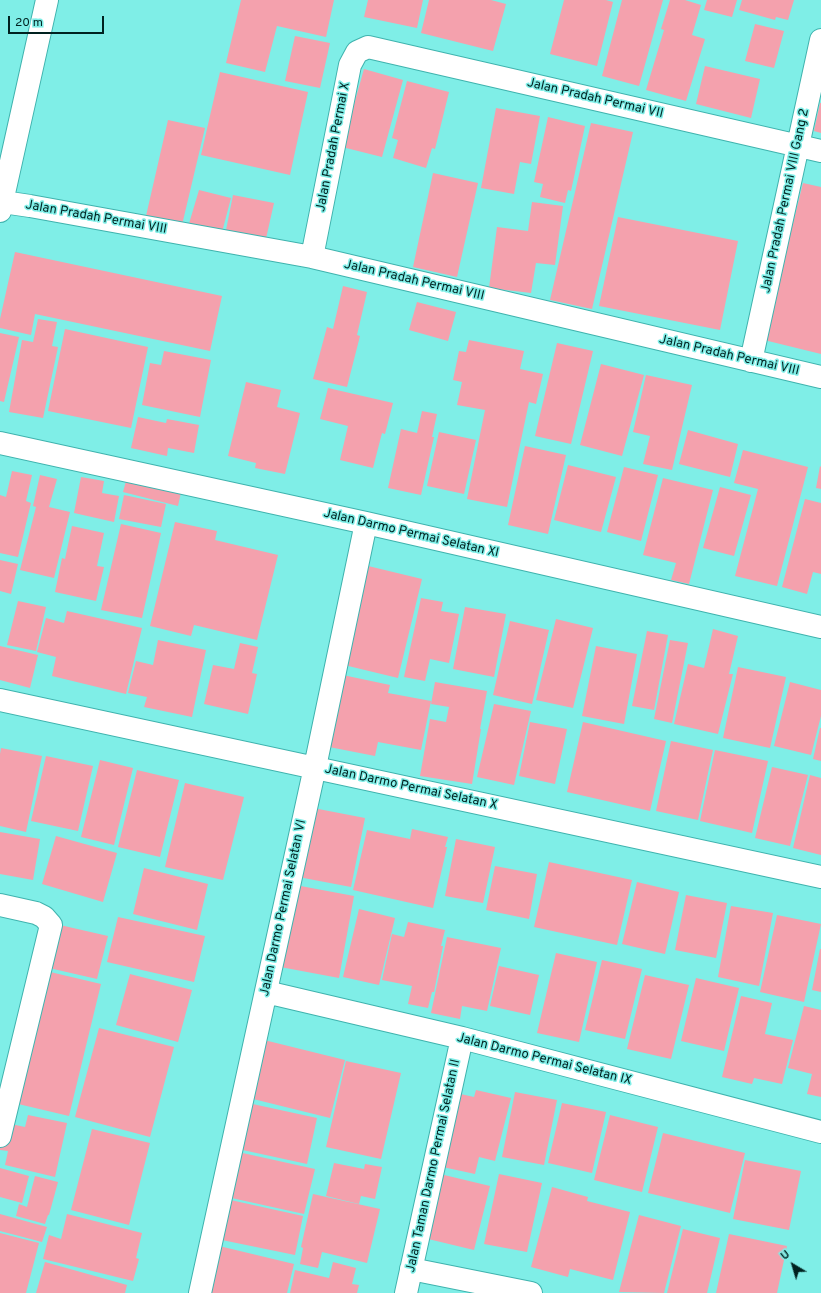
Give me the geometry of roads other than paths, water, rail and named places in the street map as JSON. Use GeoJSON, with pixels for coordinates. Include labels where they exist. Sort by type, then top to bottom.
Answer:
{"type":"FeatureCollection","features":[{"type":"Feature","properties":{"kind":"street"},"geometry":{"type":"LineString","coordinates":[[1,207],[48,0]]}},
{"type":"Feature","properties":{"kind":"street","name":"Jalan Pradah Permai VIII Gang 2"},"geometry":{"type":"LineString","coordinates":[[751,361],[821,40]]}},
{"type":"Feature","properties":{"kind":"street","name":"Jalan Pradah Permai VII"},"geometry":{"type":"LineString","coordinates":[[368,46],[821,151]]}},
{"type":"Feature","properties":{"kind":"street","name":"Jalan Pradah Permai X"},"geometry":{"type":"LineString","coordinates":[[312,257],[350,65],[357,52],[368,46]]}},
{"type":"Feature","properties":{"kind":"street","name":"Jalan Pradah Permai VIII"},"geometry":{"type":"LineString","coordinates":[[1,207],[30,206],[312,257],[821,377]]}},
{"type":"Feature","properties":{"kind":"street","name":"Jalan Darmo Permai Selatan XI"},"geometry":{"type":"LineString","coordinates":[[0,443],[366,523],[821,627]]}},
{"type":"Feature","properties":{"kind":"street","name":"Jalan Darmo Permai Selatan VI"},"geometry":{"type":"LineString","coordinates":[[200,1293],[315,767],[366,523]]}},
{"type":"Feature","properties":{"kind":"street","name":"Jalan Darmo Permai Selatan X"},"geometry":{"type":"LineString","coordinates":[[0,700],[821,877]]}},
{"type":"Feature","properties":{"kind":"street"},"geometry":{"type":"LineString","coordinates":[[0,905],[36,913],[44,917],[51,925],[5,1096],[0,1136]]}},
{"type":"Feature","properties":{"kind":"street","name":"Jalan Darmo Permai Selatan IX"},"geometry":{"type":"LineString","coordinates":[[266,992],[462,1038],[821,1132]]}},
{"type":"Feature","properties":{"kind":"street","name":"Jalan Taman Darmo Permai Selatan II"},"geometry":{"type":"LineString","coordinates":[[406,1293],[462,1038]]}},
{"type":"Feature","properties":{"kind":"street"},"geometry":{"type":"LineString","coordinates":[[411,1269],[531,1293]]}}]}
